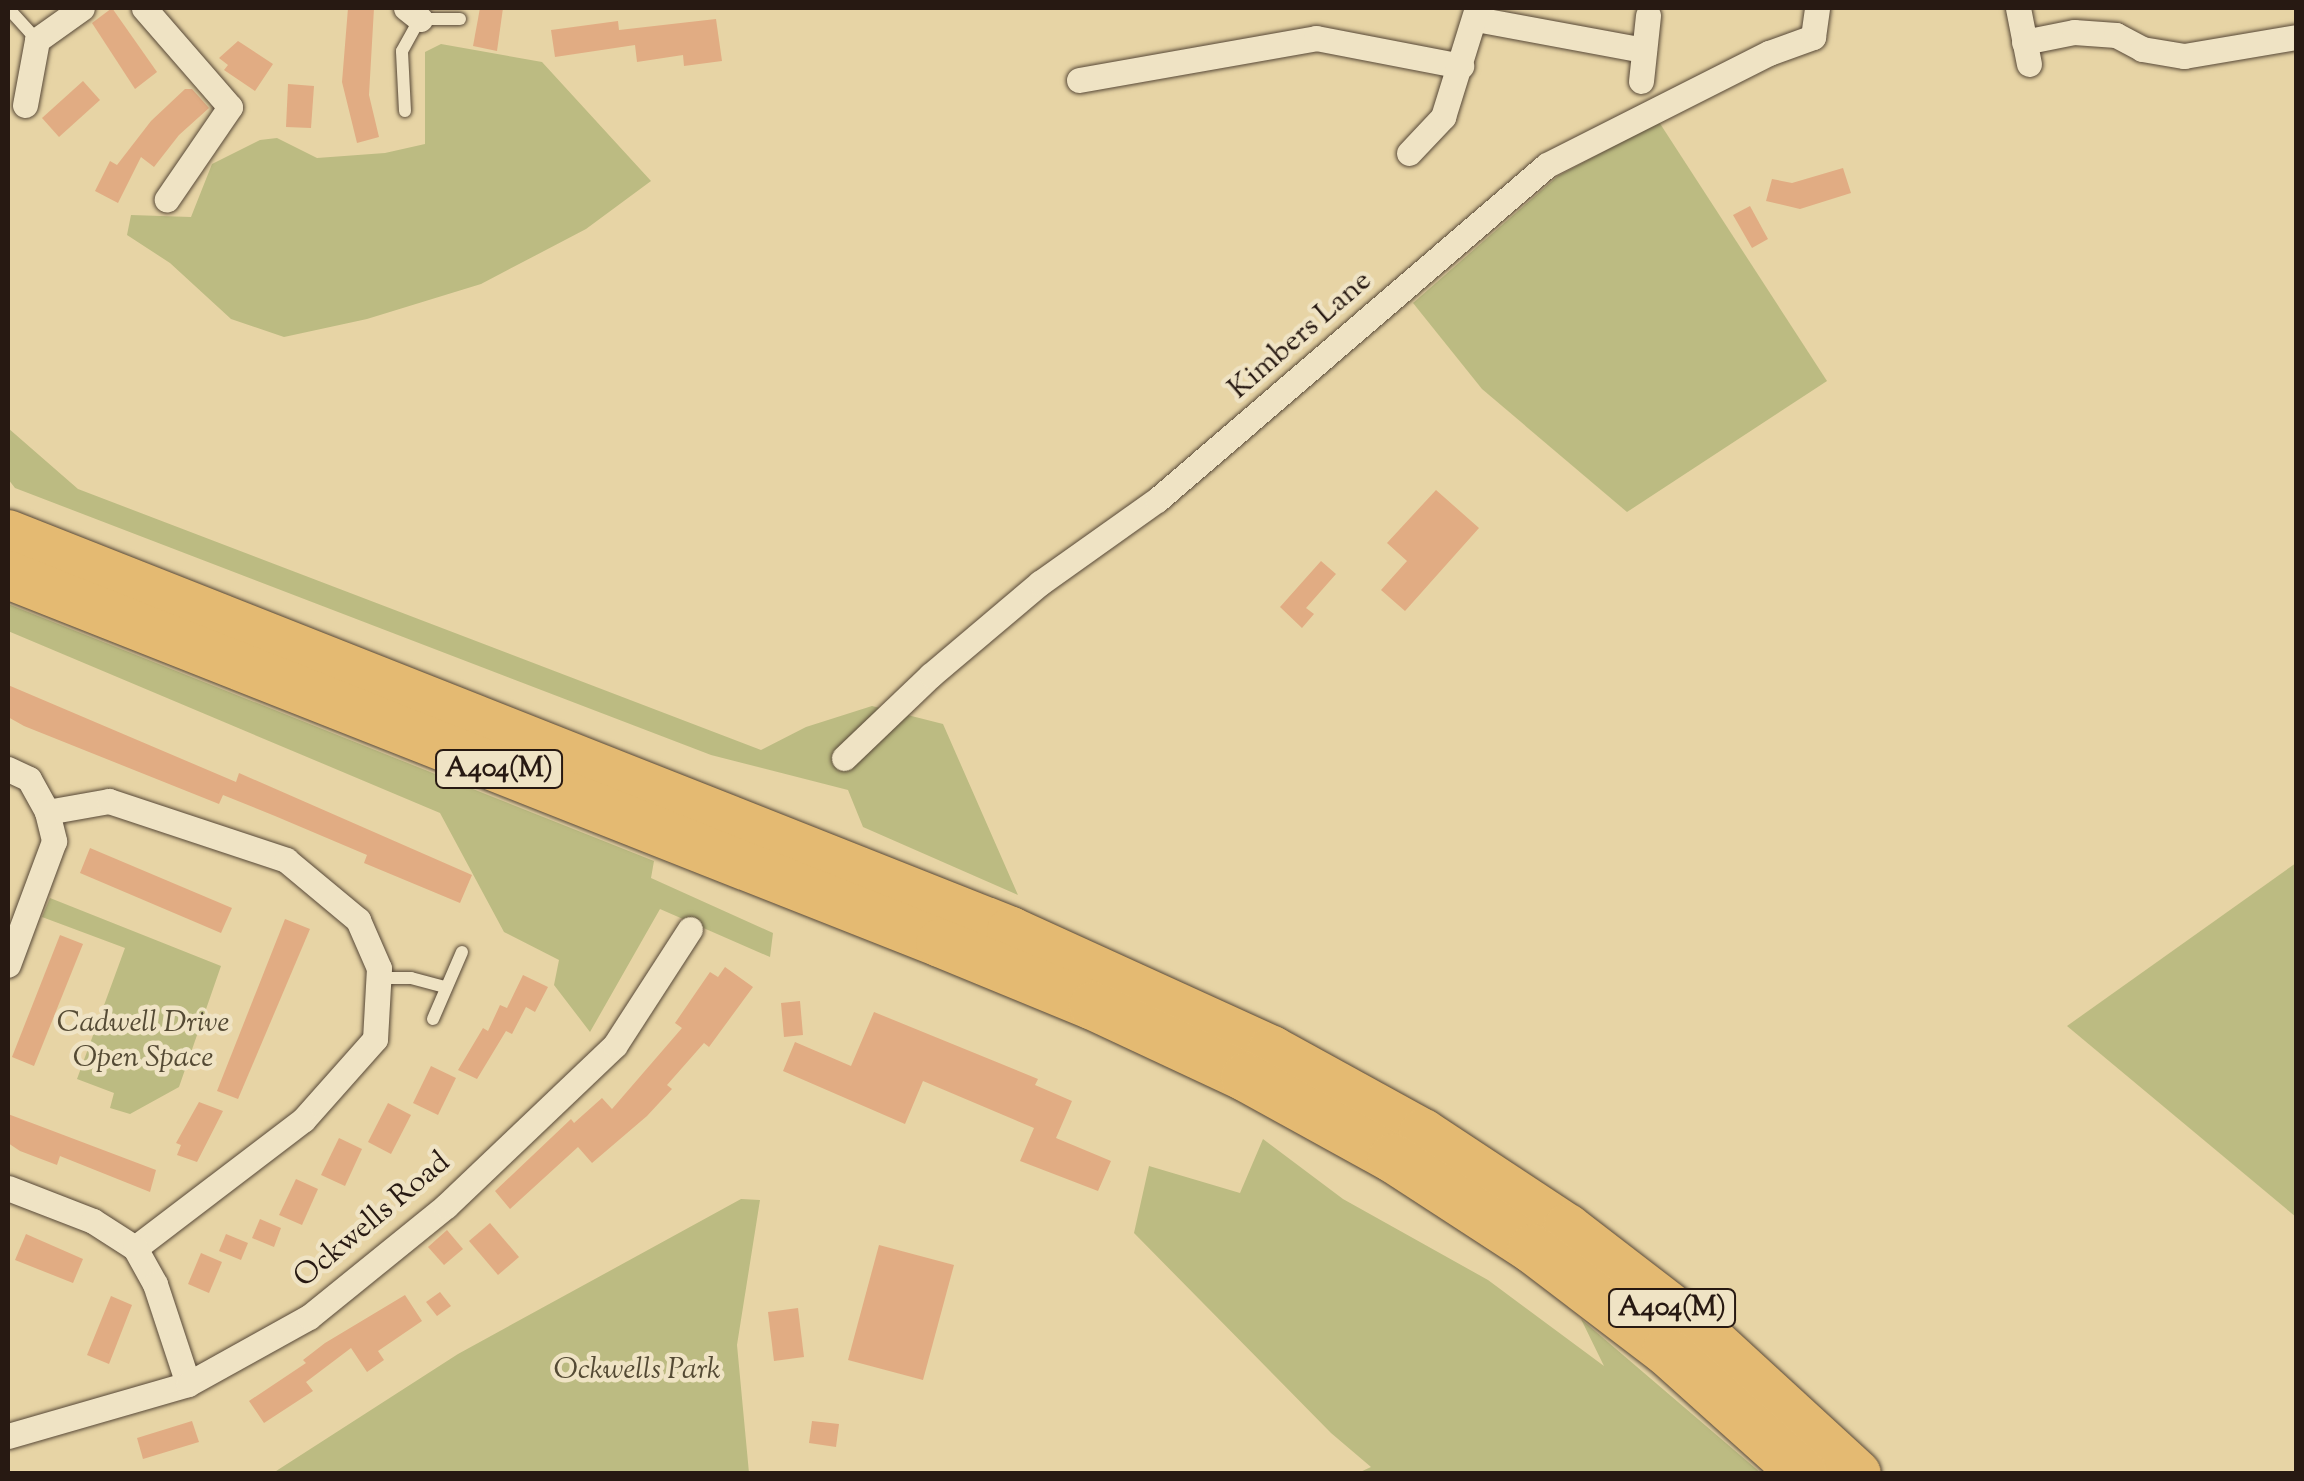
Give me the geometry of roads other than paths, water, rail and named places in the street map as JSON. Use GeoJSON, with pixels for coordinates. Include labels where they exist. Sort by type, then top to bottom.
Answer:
{"type":"FeatureCollection","features":[{"type":"Feature","properties":{"kind":"highway","name":"A404(M)"},"geometry":{"type":"LineString","coordinates":[[8,510],[130,582]]}},
{"type":"Feature","properties":{"kind":"highway","name":"A404(M)"},"geometry":{"type":"LineString","coordinates":[[8,534],[1012,931],[1169,1000],[1306,1068],[1472,1163],[1614,1262],[1746,1369],[1856,1474]]}},
{"type":"Feature","properties":{"kind":"highway","name":"A404(M)"},"geometry":{"type":"LineString","coordinates":[[8,575],[957,949],[1245,1077],[1392,1158],[1532,1249],[1666,1351],[1803,1474]]}},
{"type":"Feature","properties":{"kind":"street"},"geometry":{"type":"LineString","coordinates":[[25,105],[37,40],[82,8]]}},
{"type":"Feature","properties":{"kind":"street"},"geometry":{"type":"LineString","coordinates":[[144,8],[230,107],[166,199]]}},
{"type":"Feature","properties":{"kind":"street","name":"Kimbers Lane"},"geometry":{"type":"LineString","coordinates":[[844,758],[931,674],[1040,583],[1185,477],[1547,165],[1769,53],[1813,37],[1817,8]]}},
{"type":"Feature","properties":{"kind":"street"},"geometry":{"type":"LineString","coordinates":[[2018,8],[2026,53],[2074,32],[2116,35],[2142,49],[2184,56],[2296,36]]}},
{"type":"Feature","properties":{"kind":"street"},"geometry":{"type":"LineString","coordinates":[[1409,153],[1443,117],[1477,13],[1644,50]]}},
{"type":"Feature","properties":{"kind":"street"},"geometry":{"type":"LineString","coordinates":[[1641,80],[1648,15]]}},
{"type":"Feature","properties":{"kind":"street"},"geometry":{"type":"LineString","coordinates":[[1079,80],[1316,38],[1461,66]]}},
{"type":"Feature","properties":{"kind":"street"},"geometry":{"type":"LineString","coordinates":[[8,769],[29,779],[47,812],[54,841],[8,965]]}},
{"type":"Feature","properties":{"kind":"street"},"geometry":{"type":"LineString","coordinates":[[47,812],[109,801],[286,860],[358,920],[379,968],[375,1039],[303,1120],[135,1248]]}},
{"type":"Feature","properties":{"kind":"street","name":"Ockwells Road"},"geometry":{"type":"LineString","coordinates":[[8,1436],[188,1384],[308,1317],[446,1206],[615,1045],[690,929]]}},
{"type":"Feature","properties":{"kind":"street"},"geometry":{"type":"LineString","coordinates":[[8,1188],[92,1221],[135,1248],[155,1284],[188,1384]]}},
{"type":"Feature","properties":{"kind":"lane"},"geometry":{"type":"LineString","coordinates":[[8,8],[37,40]]}},
{"type":"Feature","properties":{"kind":"lane"},"geometry":{"type":"LineString","coordinates":[[405,111],[402,51],[413,13],[460,19]]}},
{"type":"Feature","properties":{"kind":"lane"},"geometry":{"type":"LineString","coordinates":[[433,1018],[462,952]]}},
{"type":"Feature","properties":{"kind":"lane"},"geometry":{"type":"LineString","coordinates":[[378,978],[411,978],[444,986]]}},
{"type":"Feature","properties":{"kind":"park label","name":"Cadwell Drive Open Space"},"geometry":{"type":"Point","coordinates":[143,1041]}},
{"type":"Feature","properties":{"kind":"park label","name":"Ockwells Park"},"geometry":{"type":"Point","coordinates":[637,1371]}}]}
